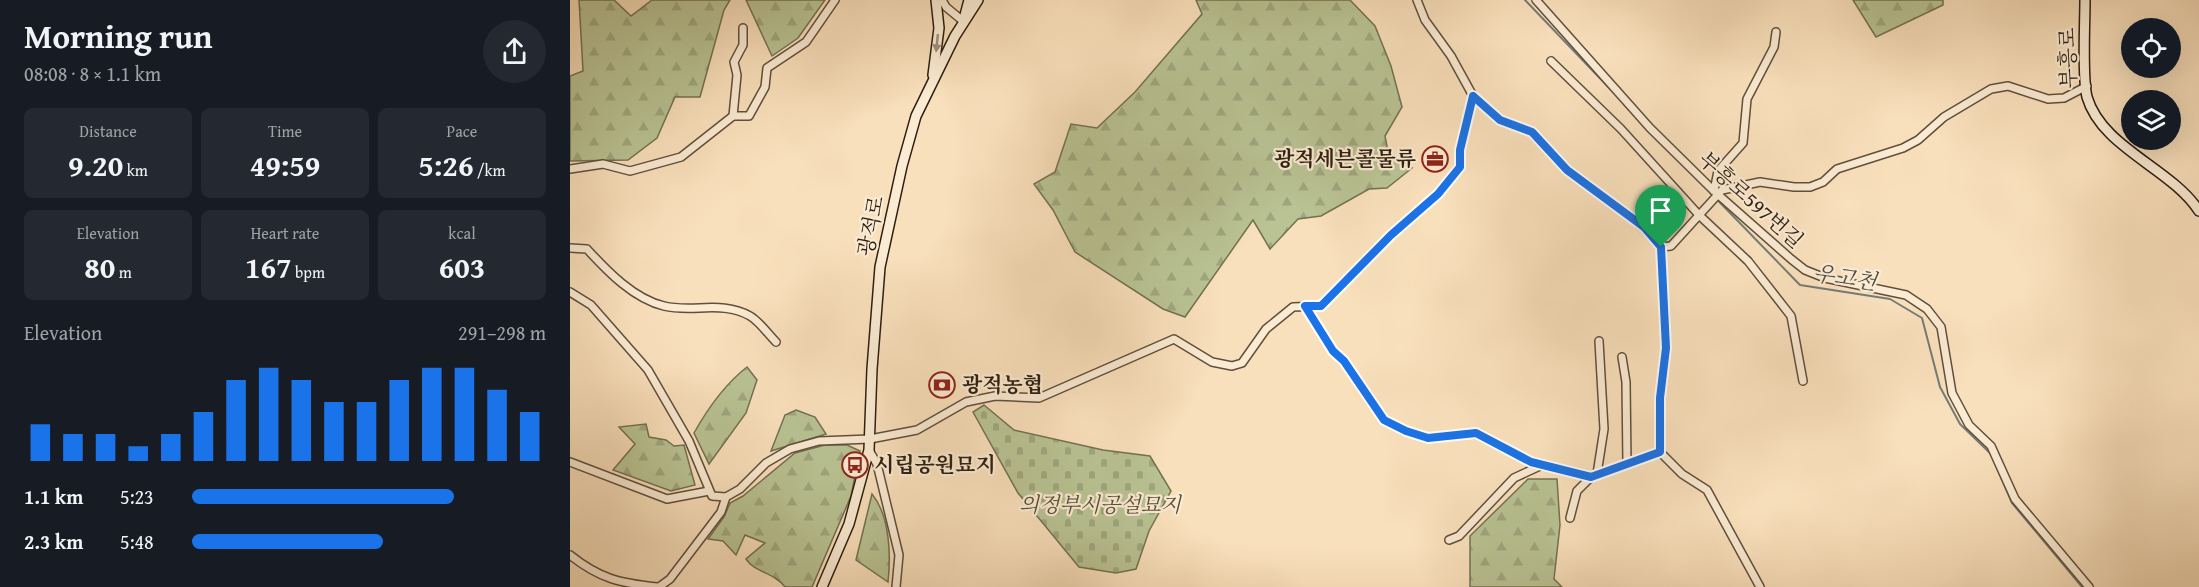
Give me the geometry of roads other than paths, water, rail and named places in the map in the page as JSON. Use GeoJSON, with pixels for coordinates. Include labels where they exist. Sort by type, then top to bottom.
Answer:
{"type":"FeatureCollection","features":[{"type":"Feature","properties":{"kind":"main road"},"geometry":{"type":"LineString","coordinates":[[931,85],[938,45],[936,0]]}},
{"type":"Feature","properties":{"kind":"main road","name":"광적로"},"geometry":{"type":"LineString","coordinates":[[963,21],[969,0]]}},
{"type":"Feature","properties":{"kind":"main road","name":"광적로"},"geometry":{"type":"LineString","coordinates":[[822,587],[849,524],[869,450],[872,369],[880,267],[902,166],[916,116],[963,21],[978,0]]}},
{"type":"Feature","properties":{"kind":"main road","name":"부흥로"},"geometry":{"type":"LineString","coordinates":[[2085,0],[2087,97],[2108,132],[2193,201],[2199,211]]}},
{"type":"Feature","properties":{"kind":"street"},"geometry":{"type":"LineString","coordinates":[[570,169],[603,164],[630,171],[681,157],[733,117],[749,116],[765,87],[766,68],[806,42],[835,0]]}},
{"type":"Feature","properties":{"kind":"street"},"geometry":{"type":"LineString","coordinates":[[942,0],[946,7],[963,21]]}},
{"type":"Feature","properties":{"kind":"street"},"geometry":{"type":"LineString","coordinates":[[1417,0],[1425,20],[1451,56],[1473,96],[1500,120],[1532,132],[1567,170],[1644,227],[1661,247],[1666,348],[1660,398],[1660,452],[1683,474],[1707,490],[1760,587]]}},
{"type":"Feature","properties":{"kind":"street","name":"부흥로597번길"},"geometry":{"type":"LineString","coordinates":[[1536,0],[1650,128],[1716,194],[1804,270],[1849,284],[1906,295],[1927,309],[1941,327],[1952,393],[1969,425],[1991,446],[2015,499],[2089,587]]}},
{"type":"Feature","properties":{"kind":"street"},"geometry":{"type":"LineString","coordinates":[[733,117],[737,75],[734,62],[743,45],[743,28]]}},
{"type":"Feature","properties":{"kind":"street"},"geometry":{"type":"LineString","coordinates":[[1716,194],[1718,171],[1743,143],[1747,99],[1774,47],[1776,32]]}},
{"type":"Feature","properties":{"kind":"street"},"geometry":{"type":"LineString","coordinates":[[1551,61],[1622,129],[1700,214],[1748,261],[1791,316],[1803,381]]}},
{"type":"Feature","properties":{"kind":"street"},"geometry":{"type":"LineString","coordinates":[[1661,247],[1671,246],[1722,190],[1760,182],[1810,187],[1823,182],[1837,169],[1875,158],[1918,140],[1944,117],[1991,89],[2008,86],[2048,99],[2064,98],[2087,86]]}},
{"type":"Feature","properties":{"kind":"street"},"geometry":{"type":"LineString","coordinates":[[570,292],[591,305],[648,370],[689,441],[712,496],[726,497],[740,489],[766,463],[790,450],[819,441],[870,440],[917,430],[966,402],[995,396],[1039,398],[1174,339],[1212,362],[1232,366],[1242,363],[1266,329],[1293,307],[1321,306],[1391,235],[1438,194],[1460,167],[1460,150],[1473,96]]}},
{"type":"Feature","properties":{"kind":"street"},"geometry":{"type":"LineString","coordinates":[[570,248],[587,249],[609,273],[626,287],[663,306],[727,307],[752,316],[776,342]]}},
{"type":"Feature","properties":{"kind":"street"},"geometry":{"type":"LineString","coordinates":[[1305,306],[1333,351],[1344,361],[1384,420],[1428,438],[1476,433],[1531,462],[1594,476]]}},
{"type":"Feature","properties":{"kind":"street"},"geometry":{"type":"LineString","coordinates":[[1594,476],[1604,429],[1599,341]]}},
{"type":"Feature","properties":{"kind":"street"},"geometry":{"type":"LineString","coordinates":[[1622,357],[1626,382],[1627,464]]}},
{"type":"Feature","properties":{"kind":"street","name":"광적로"},"geometry":{"type":"LineString","coordinates":[[869,450],[877,465],[899,555],[896,587]]}},
{"type":"Feature","properties":{"kind":"street"},"geometry":{"type":"LineString","coordinates":[[1570,518],[1577,491],[1594,476],[1660,452]]}},
{"type":"Feature","properties":{"kind":"street"},"geometry":{"type":"LineString","coordinates":[[570,462],[667,499],[709,491]]}},
{"type":"Feature","properties":{"kind":"street"},"geometry":{"type":"LineString","coordinates":[[1449,540],[1459,536],[1514,478],[1542,465]]}},
{"type":"Feature","properties":{"kind":"street"},"geometry":{"type":"LineString","coordinates":[[570,555],[589,570],[618,583],[658,587],[670,579],[721,512],[726,497]]}},
{"type":"Feature","properties":{"kind":"waterway","name":"우고천"},"geometry":{"type":"LineString","coordinates":[[1525,0],[1615,94]]}},
{"type":"Feature","properties":{"kind":"waterway","name":"우고천"},"geometry":{"type":"LineString","coordinates":[[1700,182],[1800,285],[1890,299],[1922,318],[1940,387],[1960,424],[1992,455]]}},
{"type":"Feature","properties":{"kind":"waterway","name":"우고천"},"geometry":{"type":"LineString","coordinates":[[1995,463],[2012,503],[2082,587]]}},
{"type":"Feature","properties":{"kind":"place","name":"광적세븐콜물류"},"geometry":{"type":"Point","coordinates":[1435,159]}},
{"type":"Feature","properties":{"kind":"place","name":"광적농협"},"geometry":{"type":"Point","coordinates":[942,385]}},
{"type":"Feature","properties":{"kind":"place","name":"시립공원묘지"},"geometry":{"type":"Point","coordinates":[855,465]}},
{"type":"Feature","properties":{"kind":"park label","name":"의정부시공설묘지"},"geometry":{"type":"Point","coordinates":[1100,505]}}]}
